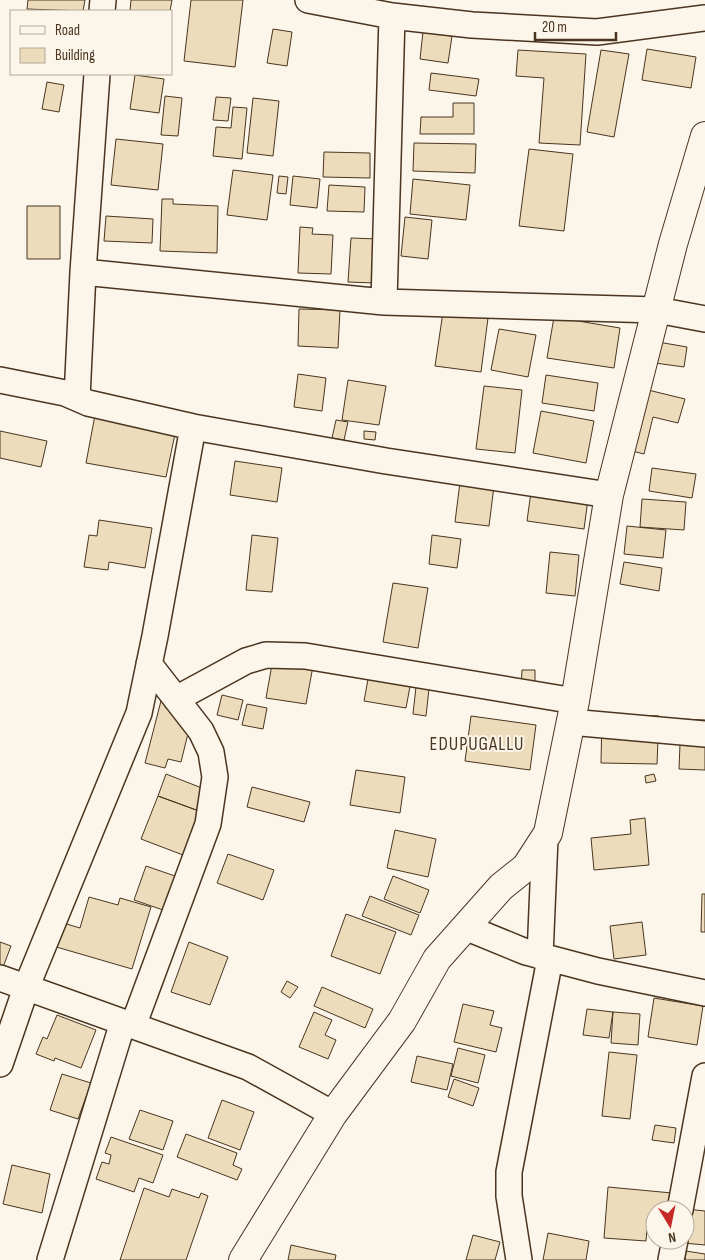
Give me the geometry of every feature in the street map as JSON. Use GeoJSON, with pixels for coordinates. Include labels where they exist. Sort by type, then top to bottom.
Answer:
{"type":"FeatureCollection","features":[{"type":"Feature","properties":{"kind":"main road"},"geometry":{"type":"LineString","coordinates":[[243,1260],[333,1114],[402,1021],[437,959],[501,887],[526,867],[548,833],[572,711],[609,495],[705,136]]}},
{"type":"Feature","properties":{"kind":"street"},"geometry":{"type":"LineString","coordinates":[[308,0],[392,16],[472,25],[597,32],[704,12]]}},
{"type":"Feature","properties":{"kind":"street"},"geometry":{"type":"LineString","coordinates":[[384,302],[392,16]]}},
{"type":"Feature","properties":{"kind":"street"},"geometry":{"type":"LineString","coordinates":[[77,398],[83,272],[98,75]]}},
{"type":"Feature","properties":{"kind":"street"},"geometry":{"type":"LineString","coordinates":[[83,272],[384,302],[657,310],[705,319]]}},
{"type":"Feature","properties":{"kind":"street"},"geometry":{"type":"LineString","coordinates":[[0,380],[65,393],[88,403],[193,427],[386,462],[609,495]]}},
{"type":"Feature","properties":{"kind":"street"},"geometry":{"type":"LineString","coordinates":[[0,1064],[26,988],[139,713],[193,427]]}},
{"type":"Feature","properties":{"kind":"street"},"geometry":{"type":"LineString","coordinates":[[176,699],[246,661],[266,655],[304,656],[572,711],[705,734]]}},
{"type":"Feature","properties":{"kind":"street"},"geometry":{"type":"LineString","coordinates":[[50,1260],[128,1024],[208,824],[214,796],[215,778],[211,752],[201,731],[149,664]]}},
{"type":"Feature","properties":{"kind":"street"},"geometry":{"type":"LineString","coordinates":[[519,1260],[509,1196],[509,1172],[545,957],[545,838]]}},
{"type":"Feature","properties":{"kind":"street"},"geometry":{"type":"LineString","coordinates":[[465,927],[545,957],[598,971],[705,993]]}},
{"type":"Feature","properties":{"kind":"street"},"geometry":{"type":"LineString","coordinates":[[0,978],[248,1067],[333,1114]]}},
{"type":"Feature","properties":{"kind":"street"},"geometry":{"type":"LineString","coordinates":[[682,1200],[705,1076]]}},
{"type":"Feature","properties":{"kind":"building"},"geometry":{"type":"Polygon","coordinates":[[[28,0],[85,0],[83,10],[27,9],[28,0]]]}},
{"type":"Feature","properties":{"kind":"building"},"geometry":{"type":"Polygon","coordinates":[[[131,0],[172,0],[170,10],[130,10],[131,0]]]}},
{"type":"Feature","properties":{"kind":"building"},"geometry":{"type":"Polygon","coordinates":[[[191,0],[243,0],[235,67],[184,61],[191,0]]]}},
{"type":"Feature","properties":{"kind":"building"},"geometry":{"type":"Polygon","coordinates":[[[273,29],[292,32],[287,66],[267,63],[273,29]]]}},
{"type":"Feature","properties":{"kind":"building"},"geometry":{"type":"Polygon","coordinates":[[[423,32],[452,36],[448,63],[420,59],[423,32]]]}},
{"type":"Feature","properties":{"kind":"building"},"geometry":{"type":"Polygon","coordinates":[[[647,49],[696,57],[691,88],[642,80],[647,49]]]}},
{"type":"Feature","properties":{"kind":"building"},"geometry":{"type":"Polygon","coordinates":[[[518,50],[586,54],[580,145],[539,143],[544,78],[516,76],[518,50]]]}},
{"type":"Feature","properties":{"kind":"building"},"geometry":{"type":"Polygon","coordinates":[[[601,50],[629,54],[614,137],[587,132],[601,50]]]}},
{"type":"Feature","properties":{"kind":"building"},"geometry":{"type":"Polygon","coordinates":[[[431,73],[479,79],[476,96],[429,90],[431,73]]]}},
{"type":"Feature","properties":{"kind":"building"},"geometry":{"type":"Polygon","coordinates":[[[135,75],[164,79],[159,113],[130,109],[135,75]]]}},
{"type":"Feature","properties":{"kind":"building"},"geometry":{"type":"Polygon","coordinates":[[[47,82],[64,85],[59,112],[42,109],[47,82]]]}},
{"type":"Feature","properties":{"kind":"building"},"geometry":{"type":"Polygon","coordinates":[[[165,96],[182,98],[178,136],[161,135],[165,96]]]}},
{"type":"Feature","properties":{"kind":"building"},"geometry":{"type":"Polygon","coordinates":[[[216,97],[231,98],[228,121],[213,120],[216,97]]]}},
{"type":"Feature","properties":{"kind":"building"},"geometry":{"type":"Polygon","coordinates":[[[253,98],[279,101],[273,156],[247,153],[253,98]]]}},
{"type":"Feature","properties":{"kind":"building"},"geometry":{"type":"Polygon","coordinates":[[[453,103],[474,103],[474,134],[420,134],[421,117],[453,117],[453,103]]]}},
{"type":"Feature","properties":{"kind":"building"},"geometry":{"type":"Polygon","coordinates":[[[233,107],[247,108],[242,159],[213,156],[216,127],[231,128],[233,107]]]}},
{"type":"Feature","properties":{"kind":"building"},"geometry":{"type":"Polygon","coordinates":[[[116,139],[163,144],[158,190],[111,185],[116,139]]]}},
{"type":"Feature","properties":{"kind":"building"},"geometry":{"type":"Polygon","coordinates":[[[414,143],[476,144],[475,173],[413,171],[414,143]]]}},
{"type":"Feature","properties":{"kind":"building"},"geometry":{"type":"Polygon","coordinates":[[[529,149],[573,154],[564,231],[519,226],[529,149]]]}},
{"type":"Feature","properties":{"kind":"building"},"geometry":{"type":"Polygon","coordinates":[[[324,152],[370,153],[370,178],[323,177],[324,152]]]}},
{"type":"Feature","properties":{"kind":"building"},"geometry":{"type":"Polygon","coordinates":[[[233,170],[273,175],[267,220],[227,215],[233,170]]]}},
{"type":"Feature","properties":{"kind":"building"},"geometry":{"type":"Polygon","coordinates":[[[279,176],[288,177],[286,194],[277,193],[279,176]]]}},
{"type":"Feature","properties":{"kind":"building"},"geometry":{"type":"Polygon","coordinates":[[[293,176],[320,179],[317,208],[290,205],[293,176]]]}},
{"type":"Feature","properties":{"kind":"building"},"geometry":{"type":"Polygon","coordinates":[[[413,179],[470,185],[466,220],[410,214],[413,179]]]}},
{"type":"Feature","properties":{"kind":"building"},"geometry":{"type":"Polygon","coordinates":[[[329,185],[365,187],[364,212],[327,211],[329,185]]]}},
{"type":"Feature","properties":{"kind":"building"},"geometry":{"type":"Polygon","coordinates":[[[162,199],[173,199],[173,204],[218,206],[217,253],[160,251],[162,199]]]}},
{"type":"Feature","properties":{"kind":"building"},"geometry":{"type":"Polygon","coordinates":[[[27,206],[60,206],[60,259],[27,259],[27,206]]]}},
{"type":"Feature","properties":{"kind":"building"},"geometry":{"type":"Polygon","coordinates":[[[106,216],[153,219],[152,243],[104,241],[106,216]]]}},
{"type":"Feature","properties":{"kind":"building"},"geometry":{"type":"Polygon","coordinates":[[[405,217],[432,220],[428,259],[401,256],[405,217]]]}},
{"type":"Feature","properties":{"kind":"building"},"geometry":{"type":"Polygon","coordinates":[[[300,227],[313,228],[312,234],[333,235],[331,274],[298,273],[300,227]]]}},
{"type":"Feature","properties":{"kind":"building"},"geometry":{"type":"Polygon","coordinates":[[[351,238],[378,239],[375,283],[348,282],[351,238]]]}},
{"type":"Feature","properties":{"kind":"building"},"geometry":{"type":"Polygon","coordinates":[[[299,309],[340,310],[338,348],[298,346],[299,309]]]}},
{"type":"Feature","properties":{"kind":"building"},"geometry":{"type":"Polygon","coordinates":[[[443,312],[488,318],[481,372],[435,366],[443,312]]]}},
{"type":"Feature","properties":{"kind":"building"},"geometry":{"type":"Polygon","coordinates":[[[554,317],[620,328],[614,368],[547,358],[554,317]]]}},
{"type":"Feature","properties":{"kind":"building"},"geometry":{"type":"Polygon","coordinates":[[[499,329],[536,335],[528,377],[491,370],[499,329]]]}},
{"type":"Feature","properties":{"kind":"building"},"geometry":{"type":"Polygon","coordinates":[[[658,342],[687,347],[684,367],[655,363],[658,342]]]}},
{"type":"Feature","properties":{"kind":"building"},"geometry":{"type":"Polygon","coordinates":[[[298,374],[326,378],[322,411],[294,407],[298,374]]]}},
{"type":"Feature","properties":{"kind":"building"},"geometry":{"type":"Polygon","coordinates":[[[546,375],[598,383],[594,411],[542,403],[546,375]]]}},
{"type":"Feature","properties":{"kind":"building"},"geometry":{"type":"Polygon","coordinates":[[[348,380],[386,386],[379,425],[342,420],[348,380]]]}},
{"type":"Feature","properties":{"kind":"building"},"geometry":{"type":"Polygon","coordinates":[[[484,386],[522,390],[515,453],[476,449],[484,386]]]}},
{"type":"Feature","properties":{"kind":"building"},"geometry":{"type":"Polygon","coordinates":[[[648,390],[685,399],[678,423],[653,417],[644,454],[632,451],[648,390]]]}},
{"type":"Feature","properties":{"kind":"building"},"geometry":{"type":"Polygon","coordinates":[[[541,411],[594,421],[586,463],[533,453],[541,411]]]}},
{"type":"Feature","properties":{"kind":"building"},"geometry":{"type":"Polygon","coordinates":[[[95,415],[176,429],[166,477],[86,463],[95,415]]]}},
{"type":"Feature","properties":{"kind":"building"},"geometry":{"type":"Polygon","coordinates":[[[336,420],[348,422],[344,440],[332,438],[336,420]]]}},
{"type":"Feature","properties":{"kind":"building"},"geometry":{"type":"Polygon","coordinates":[[[0,431],[47,441],[41,467],[0,458],[0,431]]]}},
{"type":"Feature","properties":{"kind":"building"},"geometry":{"type":"Polygon","coordinates":[[[364,431],[376,432],[375,440],[364,439],[364,431]]]}},
{"type":"Feature","properties":{"kind":"building"},"geometry":{"type":"Polygon","coordinates":[[[235,461],[282,468],[277,502],[230,495],[235,461]]]}},
{"type":"Feature","properties":{"kind":"building"},"geometry":{"type":"Polygon","coordinates":[[[652,468],[696,474],[692,498],[649,491],[652,468]]]}},
{"type":"Feature","properties":{"kind":"building"},"geometry":{"type":"Polygon","coordinates":[[[460,482],[494,486],[489,526],[455,522],[460,482]]]}},
{"type":"Feature","properties":{"kind":"building"},"geometry":{"type":"Polygon","coordinates":[[[531,492],[588,499],[584,529],[527,521],[531,492]]]}},
{"type":"Feature","properties":{"kind":"building"},"geometry":{"type":"Polygon","coordinates":[[[642,499],[686,502],[684,530],[640,527],[642,499]]]}},
{"type":"Feature","properties":{"kind":"building"},"geometry":{"type":"Polygon","coordinates":[[[99,520],[152,528],[145,568],[109,562],[108,570],[84,567],[89,535],[97,536],[99,520]]]}},
{"type":"Feature","properties":{"kind":"building"},"geometry":{"type":"Polygon","coordinates":[[[627,526],[666,530],[663,558],[624,554],[627,526]]]}},
{"type":"Feature","properties":{"kind":"building"},"geometry":{"type":"Polygon","coordinates":[[[252,535],[278,538],[272,592],[246,590],[252,535]]]}},
{"type":"Feature","properties":{"kind":"building"},"geometry":{"type":"Polygon","coordinates":[[[432,535],[461,539],[457,568],[429,564],[432,535]]]}},
{"type":"Feature","properties":{"kind":"building"},"geometry":{"type":"Polygon","coordinates":[[[550,552],[579,555],[575,596],[546,593],[550,552]]]}},
{"type":"Feature","properties":{"kind":"building"},"geometry":{"type":"Polygon","coordinates":[[[624,562],[662,568],[659,591],[620,584],[624,562]]]}},
{"type":"Feature","properties":{"kind":"building"},"geometry":{"type":"Polygon","coordinates":[[[393,583],[428,588],[418,648],[383,642],[393,583]]]}},
{"type":"Feature","properties":{"kind":"building"},"geometry":{"type":"Polygon","coordinates":[[[273,659],[313,666],[306,704],[266,698],[273,659]]]}},
{"type":"Feature","properties":{"kind":"building"},"geometry":{"type":"Polygon","coordinates":[[[522,670],[535,670],[535,691],[521,690],[522,670]]]}},
{"type":"Feature","properties":{"kind":"building"},"geometry":{"type":"Polygon","coordinates":[[[369,674],[411,681],[406,708],[364,701],[369,674]]]}},
{"type":"Feature","properties":{"kind":"building"},"geometry":{"type":"Polygon","coordinates":[[[416,687],[429,689],[426,716],[413,714],[416,687]]]}},
{"type":"Feature","properties":{"kind":"building"},"geometry":{"type":"Polygon","coordinates":[[[222,695],[243,700],[238,720],[217,715],[222,695]]]}},
{"type":"Feature","properties":{"kind":"building"},"geometry":{"type":"Polygon","coordinates":[[[162,697],[195,705],[181,762],[168,759],[165,768],[145,763],[162,697]]]}},
{"type":"Feature","properties":{"kind":"building"},"geometry":{"type":"Polygon","coordinates":[[[247,704],[267,708],[263,729],[242,725],[247,704]]]}},
{"type":"Feature","properties":{"kind":"building"},"geometry":{"type":"Polygon","coordinates":[[[602,714],[659,716],[657,764],[601,763],[602,714]]]}},
{"type":"Feature","properties":{"kind":"building"},"geometry":{"type":"Polygon","coordinates":[[[471,716],[536,725],[530,770],[465,761],[471,716]]]}},
{"type":"Feature","properties":{"kind":"building"},"geometry":{"type":"Polygon","coordinates":[[[681,719],[705,720],[705,770],[679,769],[681,719]]]}},
{"type":"Feature","properties":{"kind":"building"},"geometry":{"type":"Polygon","coordinates":[[[356,770],[405,777],[400,813],[350,805],[356,770]]]}},
{"type":"Feature","properties":{"kind":"building"},"geometry":{"type":"Polygon","coordinates":[[[166,774],[207,790],[199,811],[158,796],[166,774]]]}},
{"type":"Feature","properties":{"kind":"building"},"geometry":{"type":"Polygon","coordinates":[[[654,774],[656,781],[646,783],[645,776],[654,774]]]}},
{"type":"Feature","properties":{"kind":"building"},"geometry":{"type":"Polygon","coordinates":[[[252,787],[310,802],[304,822],[247,807],[252,787]]]}},
{"type":"Feature","properties":{"kind":"building"},"geometry":{"type":"Polygon","coordinates":[[[158,796],[199,811],[183,855],[141,839],[158,796]]]}},
{"type":"Feature","properties":{"kind":"building"},"geometry":{"type":"Polygon","coordinates":[[[645,818],[649,865],[594,870],[591,838],[631,834],[630,820],[645,818]]]}},
{"type":"Feature","properties":{"kind":"building"},"geometry":{"type":"Polygon","coordinates":[[[395,830],[436,839],[428,877],[387,868],[395,830]]]}},
{"type":"Feature","properties":{"kind":"building"},"geometry":{"type":"Polygon","coordinates":[[[228,854],[274,870],[263,900],[217,883],[228,854]]]}},
{"type":"Feature","properties":{"kind":"building"},"geometry":{"type":"Polygon","coordinates":[[[146,866],[175,876],[163,910],[134,900],[146,866]]]}},
{"type":"Feature","properties":{"kind":"building"},"geometry":{"type":"Polygon","coordinates":[[[393,876],[429,890],[420,913],[384,899],[393,876]]]}},
{"type":"Feature","properties":{"kind":"building"},"geometry":{"type":"Polygon","coordinates":[[[702,894],[705,894],[705,932],[701,932],[702,894]]]}},
{"type":"Feature","properties":{"kind":"building"},"geometry":{"type":"Polygon","coordinates":[[[370,896],[419,915],[411,935],[362,916],[370,896]]]}},
{"type":"Feature","properties":{"kind":"building"},"geometry":{"type":"Polygon","coordinates":[[[89,897],[118,905],[120,898],[151,907],[132,969],[53,946],[60,922],[80,928],[89,897]]]}},
{"type":"Feature","properties":{"kind":"building"},"geometry":{"type":"Polygon","coordinates":[[[346,914],[396,932],[380,974],[331,956],[346,914]]]}},
{"type":"Feature","properties":{"kind":"building"},"geometry":{"type":"Polygon","coordinates":[[[642,922],[646,955],[614,959],[610,926],[642,922]]]}},
{"type":"Feature","properties":{"kind":"building"},"geometry":{"type":"Polygon","coordinates":[[[0,942],[11,946],[0,975],[0,942]]]}},
{"type":"Feature","properties":{"kind":"building"},"geometry":{"type":"Polygon","coordinates":[[[189,942],[228,957],[210,1005],[171,992],[189,942]]]}},
{"type":"Feature","properties":{"kind":"building"},"geometry":{"type":"Polygon","coordinates":[[[287,981],[298,987],[290,998],[281,992],[287,981]]]}},
{"type":"Feature","properties":{"kind":"building"},"geometry":{"type":"Polygon","coordinates":[[[322,987],[373,1009],[365,1028],[314,1006],[322,987]]]}},
{"type":"Feature","properties":{"kind":"building"},"geometry":{"type":"Polygon","coordinates":[[[654,998],[703,1006],[697,1045],[648,1037],[654,998]]]}},
{"type":"Feature","properties":{"kind":"building"},"geometry":{"type":"Polygon","coordinates":[[[463,1004],[494,1011],[490,1025],[502,1028],[496,1052],[454,1042],[463,1004]]]}},
{"type":"Feature","properties":{"kind":"building"},"geometry":{"type":"Polygon","coordinates":[[[587,1009],[613,1012],[609,1038],[583,1035],[587,1009]]]}},
{"type":"Feature","properties":{"kind":"building"},"geometry":{"type":"Polygon","coordinates":[[[314,1012],[332,1020],[325,1035],[336,1040],[328,1059],[299,1047],[314,1012]]]}},
{"type":"Feature","properties":{"kind":"building"},"geometry":{"type":"Polygon","coordinates":[[[613,1012],[640,1014],[638,1045],[611,1043],[613,1012]]]}},
{"type":"Feature","properties":{"kind":"building"},"geometry":{"type":"Polygon","coordinates":[[[57,1015],[96,1030],[81,1068],[55,1058],[54,1061],[36,1054],[43,1037],[47,1039],[57,1015]]]}},
{"type":"Feature","properties":{"kind":"building"},"geometry":{"type":"Polygon","coordinates":[[[458,1048],[485,1055],[478,1083],[451,1076],[458,1048]]]}},
{"type":"Feature","properties":{"kind":"building"},"geometry":{"type":"Polygon","coordinates":[[[609,1052],[637,1055],[630,1119],[602,1116],[609,1052]]]}},
{"type":"Feature","properties":{"kind":"building"},"geometry":{"type":"Polygon","coordinates":[[[417,1056],[453,1064],[447,1090],[411,1082],[417,1056]]]}},
{"type":"Feature","properties":{"kind":"building"},"geometry":{"type":"Polygon","coordinates":[[[62,1074],[91,1083],[78,1119],[50,1110],[62,1074]]]}},
{"type":"Feature","properties":{"kind":"building"},"geometry":{"type":"Polygon","coordinates":[[[454,1079],[479,1088],[473,1106],[448,1097],[454,1079]]]}},
{"type":"Feature","properties":{"kind":"building"},"geometry":{"type":"Polygon","coordinates":[[[222,1100],[254,1112],[240,1150],[208,1138],[222,1100]]]}},
{"type":"Feature","properties":{"kind":"building"},"geometry":{"type":"Polygon","coordinates":[[[140,1110],[173,1121],[163,1150],[129,1139],[140,1110]]]}},
{"type":"Feature","properties":{"kind":"building"},"geometry":{"type":"Polygon","coordinates":[[[655,1125],[676,1128],[674,1143],[652,1140],[655,1125]]]}},
{"type":"Feature","properties":{"kind":"building"},"geometry":{"type":"Polygon","coordinates":[[[186,1134],[237,1153],[233,1165],[242,1169],[237,1180],[177,1157],[186,1134]]]}},
{"type":"Feature","properties":{"kind":"building"},"geometry":{"type":"Polygon","coordinates":[[[111,1137],[163,1155],[153,1183],[139,1178],[134,1192],[96,1179],[102,1162],[109,1164],[111,1155],[105,1153],[111,1137]]]}},
{"type":"Feature","properties":{"kind":"building"},"geometry":{"type":"Polygon","coordinates":[[[12,1165],[50,1174],[42,1213],[3,1204],[12,1165]]]}},
{"type":"Feature","properties":{"kind":"building"},"geometry":{"type":"Polygon","coordinates":[[[608,1187],[672,1193],[672,1200],[645,1200],[645,1241],[604,1238],[608,1187]]]}},
{"type":"Feature","properties":{"kind":"building"},"geometry":{"type":"Polygon","coordinates":[[[144,1188],[169,1197],[172,1189],[199,1198],[201,1193],[208,1196],[186,1260],[120,1260],[144,1188]]]}},
{"type":"Feature","properties":{"kind":"building"},"geometry":{"type":"Polygon","coordinates":[[[695,1210],[705,1211],[705,1245],[695,1244],[695,1210]]]}},
{"type":"Feature","properties":{"kind":"building"},"geometry":{"type":"Polygon","coordinates":[[[548,1233],[589,1241],[586,1260],[543,1260],[548,1233]]]}},
{"type":"Feature","properties":{"kind":"building"},"geometry":{"type":"Polygon","coordinates":[[[473,1235],[500,1242],[495,1260],[466,1260],[473,1235]]]}},
{"type":"Feature","properties":{"kind":"building"},"geometry":{"type":"Polygon","coordinates":[[[291,1245],[336,1255],[335,1260],[288,1260],[291,1245]]]}},
{"type":"Feature","properties":{"kind":"building"},"geometry":{"type":"Polygon","coordinates":[[[686,1251],[705,1254],[705,1260],[685,1260],[686,1251]]]}},
{"type":"Feature","properties":{"kind":"district","name":"EDUPUGALLU"},"geometry":{"type":"Point","coordinates":[477,744]}}]}
